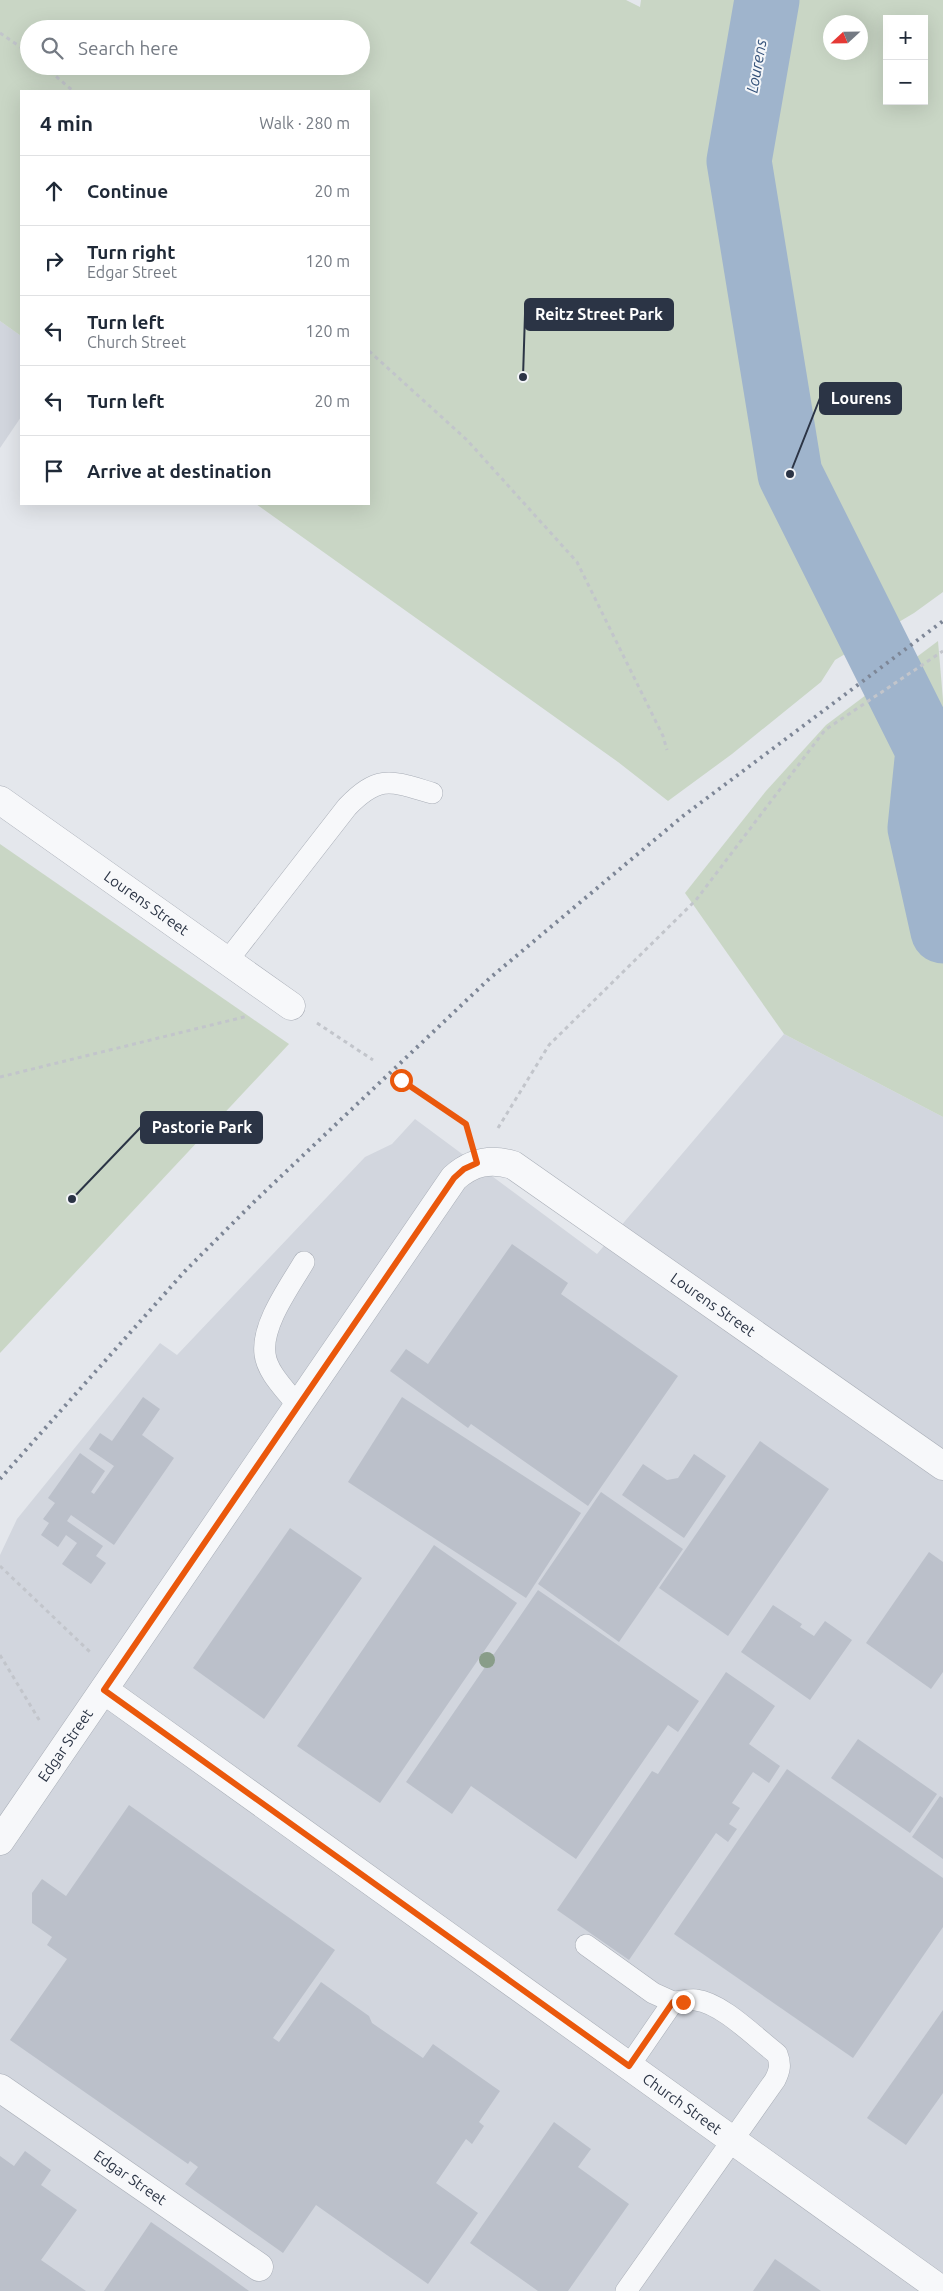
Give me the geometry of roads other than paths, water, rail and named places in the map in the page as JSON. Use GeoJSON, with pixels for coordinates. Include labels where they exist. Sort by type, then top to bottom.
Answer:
{"type":"FeatureCollection","features":[{"type":"Feature","properties":{"kind":"street","name":"Lourens Street"},"geometry":{"type":"LineString","coordinates":[[0,800],[291,1006]]}},
{"type":"Feature","properties":{"kind":"street","name":"Lourens Street"},"geometry":{"type":"LineString","coordinates":[[477,1163],[501,1161],[513,1165],[943,1466]]}},
{"type":"Feature","properties":{"kind":"street","name":"Edgar Street"},"geometry":{"type":"LineString","coordinates":[[0,1841],[454,1178],[464,1169],[477,1163]]}},
{"type":"Feature","properties":{"kind":"street","name":"Church Street"},"geometry":{"type":"LineString","coordinates":[[109,1682],[629,2066],[943,2291]]}},
{"type":"Feature","properties":{"kind":"street","name":"Edgar Street"},"geometry":{"type":"LineString","coordinates":[[0,2088],[258,2267]]}},
{"type":"Feature","properties":{"kind":"lane"},"geometry":{"type":"LineString","coordinates":[[228,960],[347,807],[359,795],[368,788],[386,782],[394,782],[432,793]]}},
{"type":"Feature","properties":{"kind":"lane"},"geometry":{"type":"LineString","coordinates":[[298,1406],[271,1369],[265,1354],[266,1337],[273,1316],[304,1262]]}},
{"type":"Feature","properties":{"kind":"lane"},"geometry":{"type":"LineString","coordinates":[[586,1945],[653,1993],[673,2002],[695,2000],[708,2003],[777,2054],[780,2061],[780,2070],[775,2080],[626,2291]]}},
{"type":"Feature","properties":{"kind":"lane"},"geometry":{"type":"LineString","coordinates":[[629,2066],[673,2002]]}},
{"type":"Feature","properties":{"kind":"waterway","name":"Lourens"},"geometry":{"type":"LineString","coordinates":[[767,0],[739,161],[790,474],[928,750],[920,828],[943,931]]}},
{"type":"Feature","properties":{"kind":"railway"},"geometry":{"type":"LineString","coordinates":[[0,1479],[185,1271],[255,1201],[490,978],[683,816],[943,621]]}},
{"type":"Feature","properties":{"kind":"place","name":"Reitz Street Park"},"geometry":{"type":"Point","coordinates":[523,377]}},
{"type":"Feature","properties":{"kind":"place","name":"Lourens"},"geometry":{"type":"Point","coordinates":[790,474]}},
{"type":"Feature","properties":{"kind":"place","name":"Pastorie Park"},"geometry":{"type":"Point","coordinates":[72,1199]}}]}
